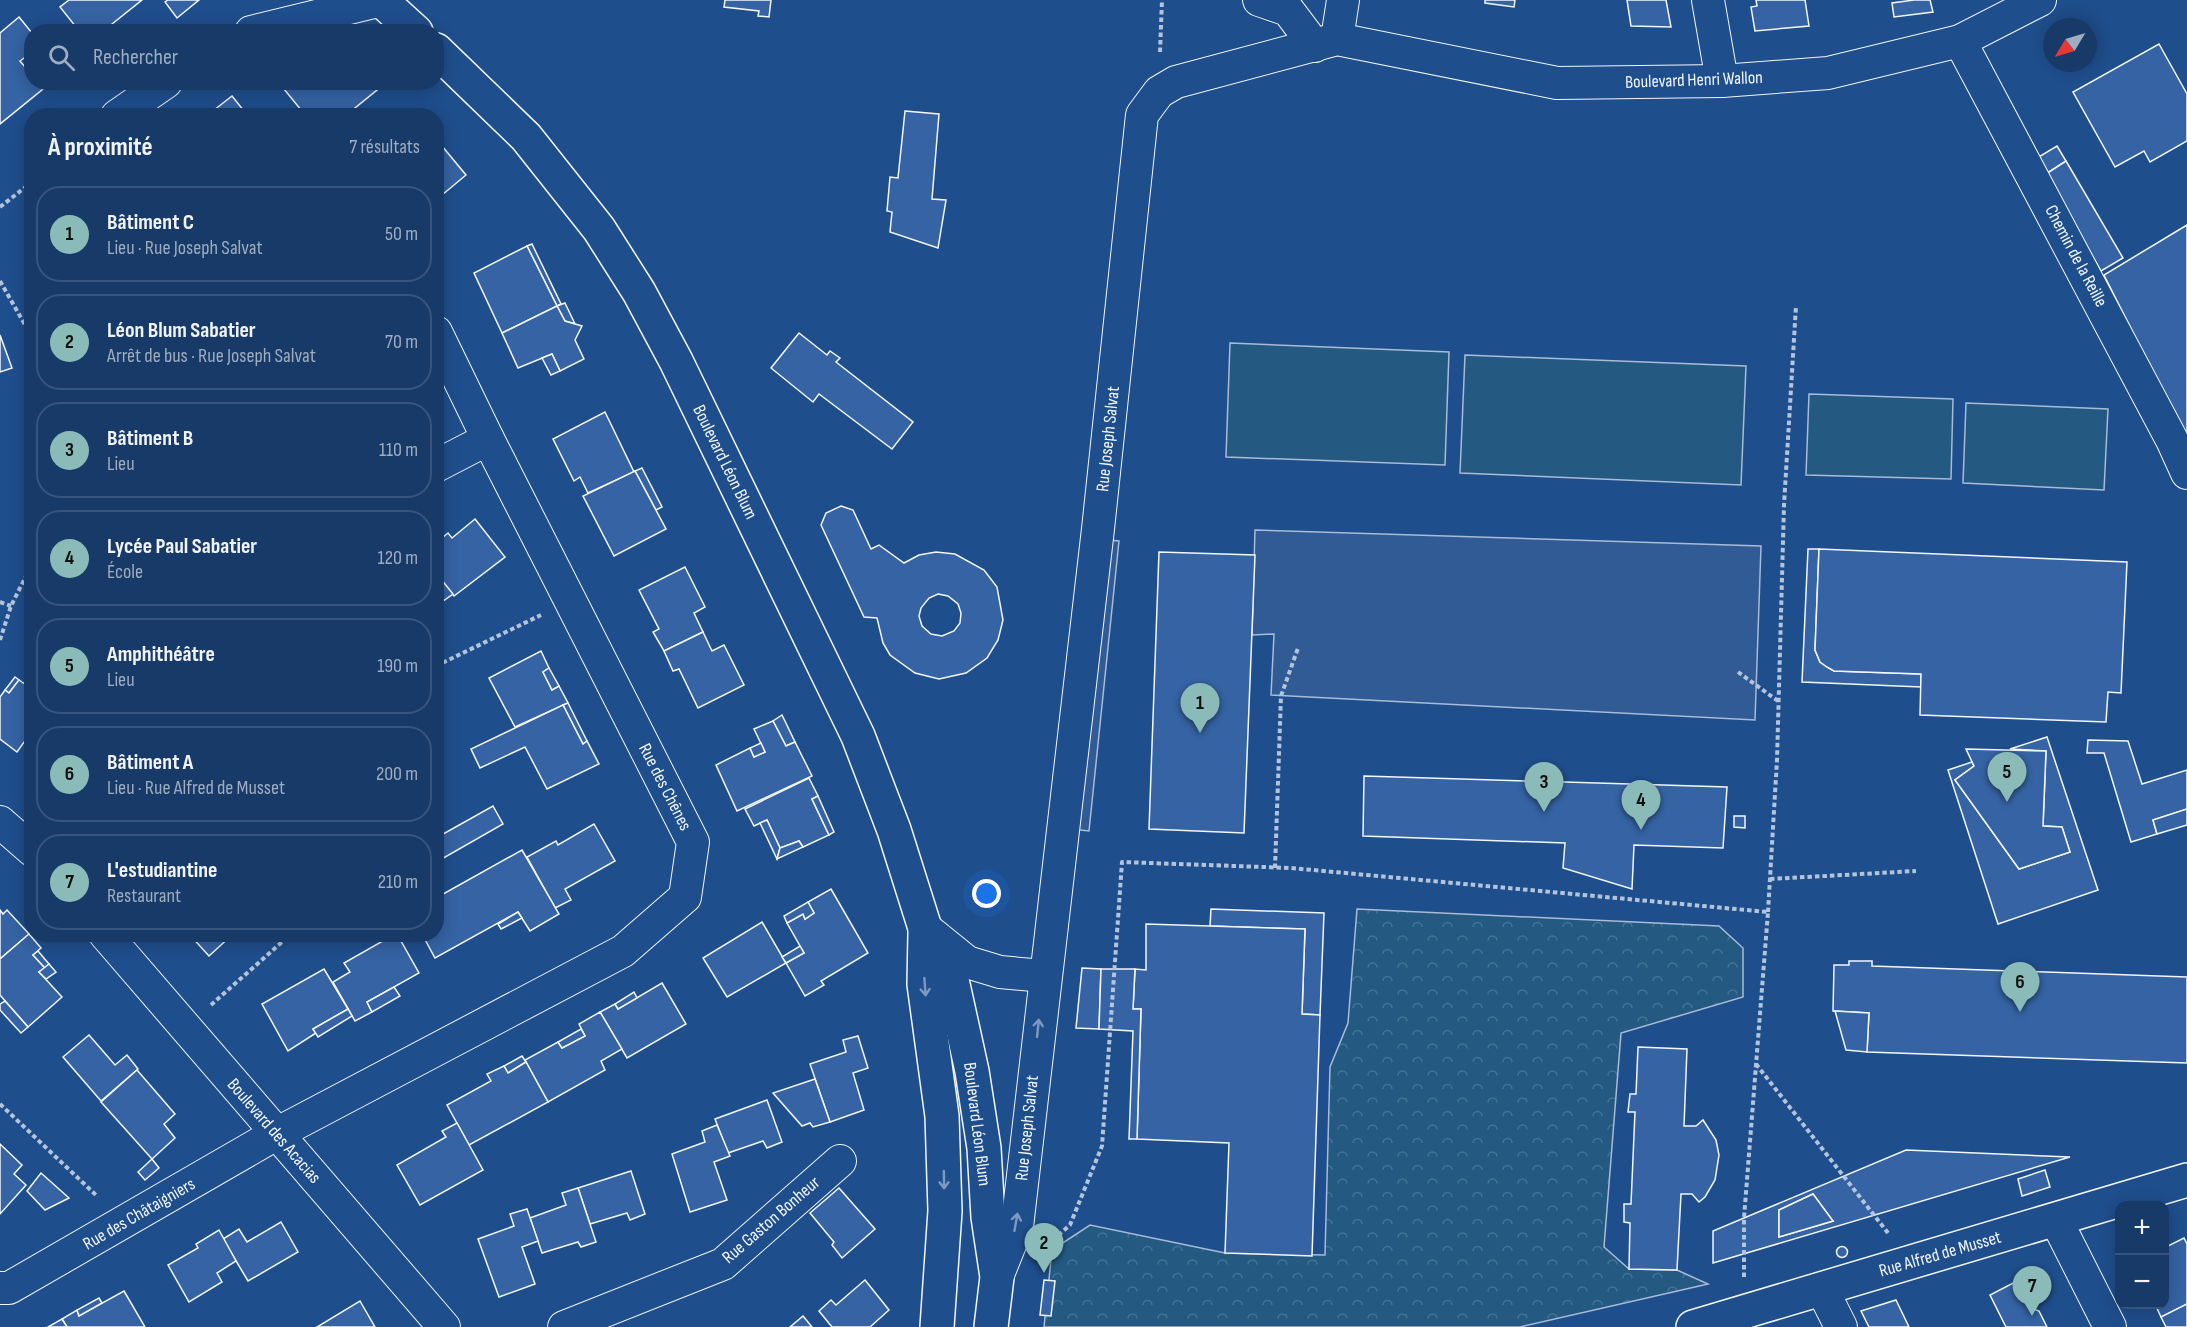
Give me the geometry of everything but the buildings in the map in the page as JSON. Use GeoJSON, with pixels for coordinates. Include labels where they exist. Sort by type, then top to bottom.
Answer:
{"type":"FeatureCollection","features":[{"type":"Feature","properties":{"kind":"street"},"geometry":{"type":"LineString","coordinates":[[283,24],[381,0],[407,24]]}},
{"type":"Feature","properties":{"kind":"street"},"geometry":{"type":"LineString","coordinates":[[1259,0],[1288,10],[1326,43],[1343,0]]}},
{"type":"Feature","properties":{"kind":"street"},"geometry":{"type":"LineString","coordinates":[[1708,0],[1722,81]]}},
{"type":"Feature","properties":{"kind":"street","name":"Boulevard Henri Wallon"},"geometry":{"type":"LineString","coordinates":[[1326,43],[1557,83],[1722,81],[1828,73],[1960,42],[2040,0]]}},
{"type":"Feature","properties":{"kind":"street","name":"Chemin de la Reille"},"geometry":{"type":"LineString","coordinates":[[1960,42],[2145,387],[2187,473]]}},
{"type":"Feature","properties":{"kind":"street","name":"Rue Joseph Salvat"},"geometry":{"type":"LineString","coordinates":[[997,1277],[1017,1227],[1044,976],[1098,529],[1142,115],[1159,92],[1176,82],[1326,43]]}},
{"type":"Feature","properties":{"kind":"street","name":"Boulevard Léon Blum"},"geometry":{"type":"LineString","coordinates":[[444,58],[526,136],[599,229],[639,292],[676,361],[858,736],[894,830],[925,928],[952,980],[972,1071],[984,1148],[988,1217],[997,1277],[991,1327]]}},
{"type":"Feature","properties":{"kind":"street"},"geometry":{"type":"LineString","coordinates":[[129,108],[154,90]]}},
{"type":"Feature","properties":{"kind":"street","name":"Rue des Chênes"},"geometry":{"type":"LineString","coordinates":[[276,1134],[623,951],[686,897],[693,842],[444,348]]}},
{"type":"Feature","properties":{"kind":"street"},"geometry":{"type":"LineString","coordinates":[[444,462],[488,439]]}},
{"type":"Feature","properties":{"kind":"street"},"geometry":{"type":"LineString","coordinates":[[0,822],[24,843]]}},
{"type":"Feature","properties":{"kind":"street"},"geometry":{"type":"LineString","coordinates":[[925,928],[967,962],[1000,972],[1044,976]]}},
{"type":"Feature","properties":{"kind":"street","name":"Boulevard Léon Blum"},"geometry":{"type":"LineString","coordinates":[[925,928],[924,984],[942,1116],[945,1211],[937,1327]]}},
{"type":"Feature","properties":{"kind":"street","name":"Boulevard des Acacias"},"geometry":{"type":"LineString","coordinates":[[112,942],[444,1327]]}},
{"type":"Feature","properties":{"kind":"street","name":"Rue des Châtaigniers"},"geometry":{"type":"LineString","coordinates":[[0,1288],[9,1288],[276,1134]]}},
{"type":"Feature","properties":{"kind":"street","name":"Rue Gaston Bonheur"},"geometry":{"type":"LineString","coordinates":[[564,1327],[723,1264],[840,1161]]}},
{"type":"Feature","properties":{"kind":"street","name":"Rue Alfred de Musset"},"geometry":{"type":"LineString","coordinates":[[1693,1327],[2187,1180]]}},
{"type":"Feature","properties":{"kind":"street"},"geometry":{"type":"LineString","coordinates":[[2055,1220],[2110,1327]]}},
{"type":"Feature","properties":{"kind":"street"},"geometry":{"type":"LineString","coordinates":[[1822,1289],[1842,1327]]}},
{"type":"Feature","properties":{"kind":"path"},"geometry":{"type":"LineString","coordinates":[[1159,92],[1161,0]]}},
{"type":"Feature","properties":{"kind":"path"},"geometry":{"type":"LineString","coordinates":[[0,207],[24,188]]}},
{"type":"Feature","properties":{"kind":"path"},"geometry":{"type":"LineString","coordinates":[[0,280],[24,323]]}},
{"type":"Feature","properties":{"kind":"path"},"geometry":{"type":"LineString","coordinates":[[1743,1254],[1770,879],[1784,505],[1796,306]]}},
{"type":"Feature","properties":{"kind":"path"},"geometry":{"type":"LineString","coordinates":[[0,640],[11,606],[24,580]]}},
{"type":"Feature","properties":{"kind":"path"},"geometry":{"type":"LineString","coordinates":[[0,602],[11,606]]}},
{"type":"Feature","properties":{"kind":"path"},"geometry":{"type":"LineString","coordinates":[[444,662],[570,602]]}},
{"type":"Feature","properties":{"kind":"path"},"geometry":{"type":"LineString","coordinates":[[1275,868],[1281,696],[1298,648]]}},
{"type":"Feature","properties":{"kind":"path"},"geometry":{"type":"LineString","coordinates":[[1738,672],[1778,701]]}},
{"type":"Feature","properties":{"kind":"path"},"geometry":{"type":"LineString","coordinates":[[1044,1247],[1070,1225],[1102,1146],[1122,862],[1275,868],[1768,912]]}},
{"type":"Feature","properties":{"kind":"path"},"geometry":{"type":"LineString","coordinates":[[1770,879],[1916,871]]}},
{"type":"Feature","properties":{"kind":"path"},"geometry":{"type":"LineString","coordinates":[[185,1027],[282,942]]}},
{"type":"Feature","properties":{"kind":"path"},"geometry":{"type":"LineString","coordinates":[[1755,1063],[1911,1262]]}},
{"type":"Feature","properties":{"kind":"path"},"geometry":{"type":"LineString","coordinates":[[0,1104],[124,1222]]}},
{"type":"Feature","properties":{"kind":"green space"},"geometry":{"type":"Polygon","coordinates":[[[1230,343],[1449,352],[1445,465],[1226,457],[1230,343]]]}},
{"type":"Feature","properties":{"kind":"green space"},"geometry":{"type":"Polygon","coordinates":[[[1465,355],[1746,366],[1741,485],[1460,473],[1465,355]]]}},
{"type":"Feature","properties":{"kind":"green space"},"geometry":{"type":"Polygon","coordinates":[[[1809,394],[1953,399],[1951,479],[1806,475],[1809,394]]]}},
{"type":"Feature","properties":{"kind":"green space"},"geometry":{"type":"Polygon","coordinates":[[[1966,403],[2108,409],[2104,490],[1963,483],[1966,403]]]}},
{"type":"Feature","properties":{"kind":"green space"},"geometry":{"type":"Polygon","coordinates":[[[1357,909],[1719,926],[1743,948],[1743,997],[1621,1033],[1604,1247],[1629,1269],[1677,1270],[1708,1284],[1520,1327],[1044,1327],[1052,1250],[1090,1225],[1225,1253],[1325,1255],[1330,1067],[1348,1023],[1357,909]]]}},
{"type":"Feature","properties":{"kind":"shaded area"},"geometry":{"type":"Polygon","coordinates":[[[1255,530],[1761,546],[1755,720],[1271,695],[1274,634],[1252,635],[1255,530]]]}},
{"type":"Feature","properties":{"kind":"shaded area"},"geometry":{"type":"Polygon","coordinates":[[[1100,539],[1119,541],[1089,831],[1071,829],[1100,539]]]}},
{"type":"Feature","properties":{"kind":"place","name":"Bâtiment C"},"geometry":{"type":"Point","coordinates":[1200,733]}},
{"type":"Feature","properties":{"kind":"place","name":"Amphithéâtre"},"geometry":{"type":"Point","coordinates":[2007,802]}},
{"type":"Feature","properties":{"kind":"place","name":"Bâtiment B"},"geometry":{"type":"Point","coordinates":[1544,812]}},
{"type":"Feature","properties":{"kind":"place","name":"Lycée Paul Sabatier"},"geometry":{"type":"Point","coordinates":[1641,830]}},
{"type":"Feature","properties":{"kind":"place","name":"Bâtiment A"},"geometry":{"type":"Point","coordinates":[2020,1012]}},
{"type":"Feature","properties":{"kind":"place","name":"Léon Blum Sabatier"},"geometry":{"type":"Point","coordinates":[1044,1273]}},
{"type":"Feature","properties":{"kind":"place","name":"L'estudiantine"},"geometry":{"type":"Point","coordinates":[2032,1316]}}]}
